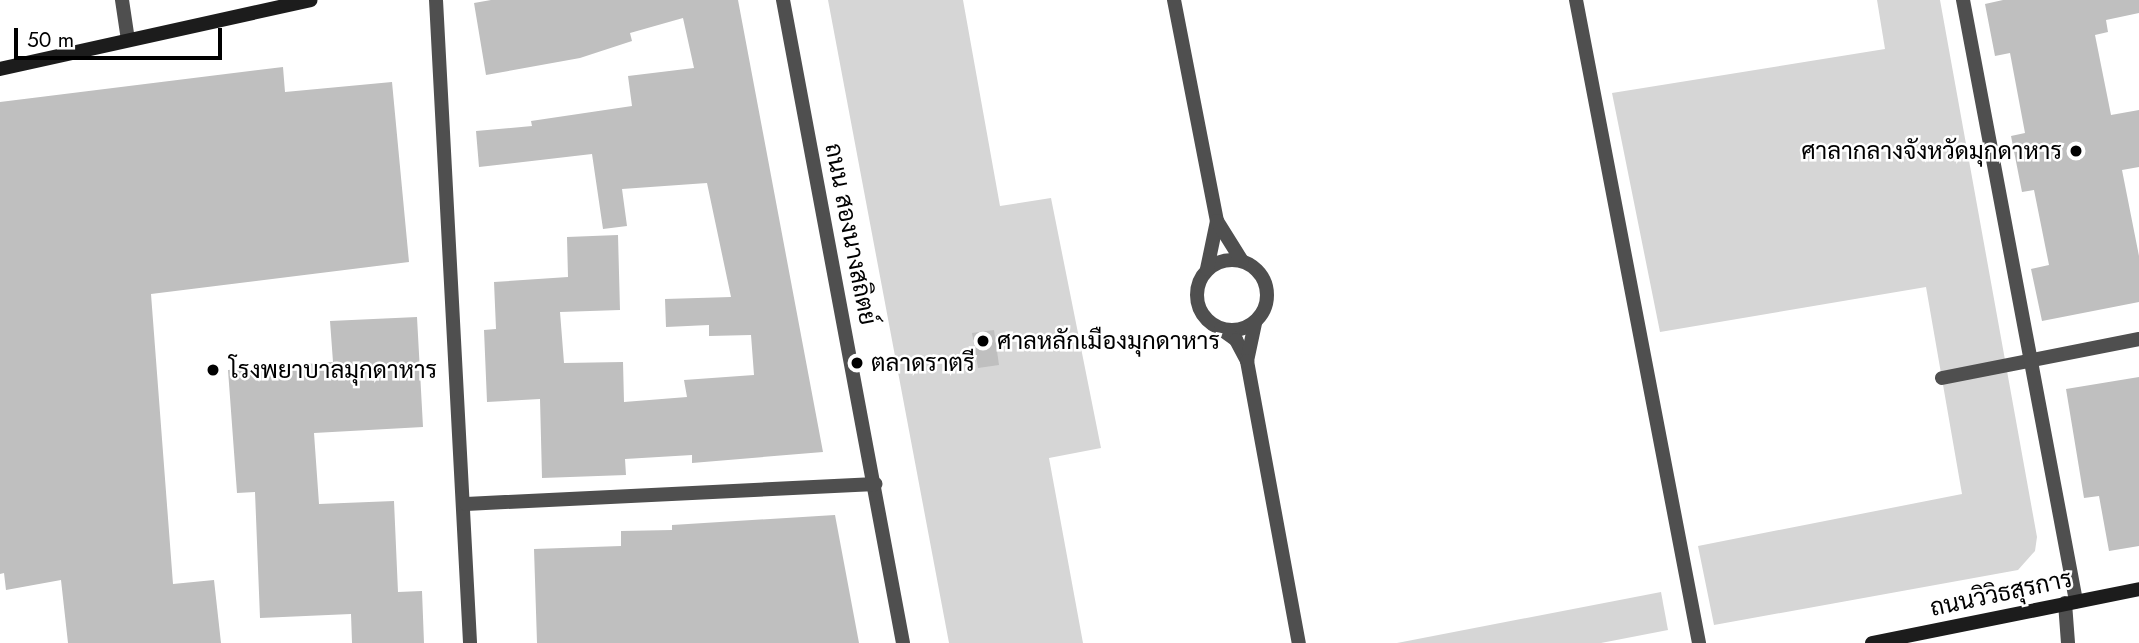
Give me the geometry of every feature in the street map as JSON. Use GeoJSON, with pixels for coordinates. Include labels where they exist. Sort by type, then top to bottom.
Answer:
{"type":"FeatureCollection","features":[{"type":"Feature","properties":{"kind":"street"},"geometry":{"type":"LineString","coordinates":[[122,0],[128,40]]}},
{"type":"Feature","properties":{"kind":"street"},"geometry":{"type":"LineString","coordinates":[[0,69],[310,0]]}},
{"type":"Feature","properties":{"kind":"street"},"geometry":{"type":"LineString","coordinates":[[436,0],[466,503],[470,643]]}},
{"type":"Feature","properties":{"kind":"street","name":"ถนน สองนางสถิตย์"},"geometry":{"type":"LineString","coordinates":[[783,0],[876,484],[903,643]]}},
{"type":"Feature","properties":{"kind":"street"},"geometry":{"type":"LineString","coordinates":[[1174,0],[1217,221],[1242,261]]}},
{"type":"Feature","properties":{"kind":"street"},"geometry":{"type":"LineString","coordinates":[[1576,0],[1699,643]]}},
{"type":"Feature","properties":{"kind":"street"},"geometry":{"type":"LineString","coordinates":[[1963,0],[2070,602],[2068,643]]}},
{"type":"Feature","properties":{"kind":"street"},"geometry":{"type":"LineString","coordinates":[[1217,221],[1206,271],[1200,280],[1197,302],[1210,323],[1236,340],[1247,362],[1299,643]]}},
{"type":"Feature","properties":{"kind":"street"},"geometry":{"type":"LineString","coordinates":[[1206,271],[1225,260],[1242,261],[1256,269],[1267,288],[1267,301],[1255,322],[1247,362]]}},
{"type":"Feature","properties":{"kind":"street"},"geometry":{"type":"LineString","coordinates":[[1221,329],[1244,328],[1255,322]]}},
{"type":"Feature","properties":{"kind":"street"},"geometry":{"type":"LineString","coordinates":[[1942,378],[2139,339]]}},
{"type":"Feature","properties":{"kind":"street"},"geometry":{"type":"LineString","coordinates":[[466,503],[876,484]]}},
{"type":"Feature","properties":{"kind":"street","name":"ถนนวิวิธสุรการ"},"geometry":{"type":"LineString","coordinates":[[1872,643],[2139,589]]}},
{"type":"Feature","properties":{"kind":"shaded area"},"geometry":{"type":"Polygon","coordinates":[[[828,0],[963,0],[1000,206],[1051,198],[1101,448],[1049,458],[1083,643],[949,643],[828,0]]]}},
{"type":"Feature","properties":{"kind":"shaded area"},"geometry":{"type":"Polygon","coordinates":[[[1877,0],[1940,0],[2037,537],[2035,551],[2018,570],[1714,625],[1698,546],[1962,494],[1926,287],[1660,332],[1612,93],[1885,49],[1877,0]]]}},
{"type":"Feature","properties":{"kind":"shaded area"},"geometry":{"type":"Polygon","coordinates":[[[1661,592],[1668,630],[1601,643],[1397,643],[1661,592]]]}},
{"type":"Feature","properties":{"kind":"building"},"geometry":{"type":"Polygon","coordinates":[[[491,0],[738,0],[823,452],[692,463],[692,455],[625,459],[626,475],[542,478],[540,399],[487,402],[484,330],[496,329],[494,282],[568,277],[567,237],[618,235],[620,310],[560,312],[564,363],[623,362],[624,402],[687,397],[684,380],[754,375],[751,335],[709,336],[709,325],[666,327],[665,299],[731,297],[707,183],[622,189],[627,226],[603,229],[592,154],[479,167],[476,131],[532,126],[531,121],[632,106],[628,76],[694,68],[683,18],[630,33],[632,41],[580,58],[486,75],[474,3],[491,0]]]}},
{"type":"Feature","properties":{"kind":"building","name":"ศาลากลางจังหวัดมุกดาหาร"},"geometry":{"type":"Polygon","coordinates":[[[2003,0],[2139,0],[2139,13],[2106,20],[2108,32],[2095,35],[2111,115],[2139,110],[2139,167],[2122,170],[2139,256],[2139,302],[2042,321],[2031,269],[2049,265],[2034,190],[2022,192],[2011,136],[2025,133],[2010,53],[1995,56],[1985,4],[2003,0]]]}},
{"type":"Feature","properties":{"kind":"building"},"geometry":{"type":"Polygon","coordinates":[[[283,67],[285,92],[392,82],[409,262],[151,294],[173,584],[214,580],[221,643],[68,643],[61,580],[6,590],[4,573],[0,574],[0,102],[283,67]]]}},
{"type":"Feature","properties":{"kind":"building"},"geometry":{"type":"Polygon","coordinates":[[[417,317],[423,427],[314,433],[319,504],[394,501],[398,592],[422,591],[424,643],[352,643],[351,614],[260,618],[255,492],[237,493],[228,370],[333,362],[330,321],[417,317]]]}},
{"type":"Feature","properties":{"kind":"building"},"geometry":{"type":"Polygon","coordinates":[[[994,330],[999,365],[978,368],[972,333],[994,330]]]}},
{"type":"Feature","properties":{"kind":"building"},"geometry":{"type":"Polygon","coordinates":[[[2139,377],[2139,546],[2109,551],[2099,496],[2084,498],[2066,389],[2139,377]]]}},
{"type":"Feature","properties":{"kind":"building"},"geometry":{"type":"Polygon","coordinates":[[[835,515],[859,643],[537,643],[534,549],[621,546],[621,531],[672,530],[672,525],[835,515]]]}},
{"type":"Feature","properties":{"kind":"place","name":"ศาลากลางจังหวัดมุกดาหาร"},"geometry":{"type":"Point","coordinates":[2076,151]}},
{"type":"Feature","properties":{"kind":"place","name":"ศาลหลักเมืองมุกดาหาร"},"geometry":{"type":"Point","coordinates":[983,341]}},
{"type":"Feature","properties":{"kind":"place","name":"ตลาดราตรี"},"geometry":{"type":"Point","coordinates":[857,363]}},
{"type":"Feature","properties":{"kind":"place","name":"โรงพยาบาลมุกดาหาร"},"geometry":{"type":"Point","coordinates":[213,370]}}]}
